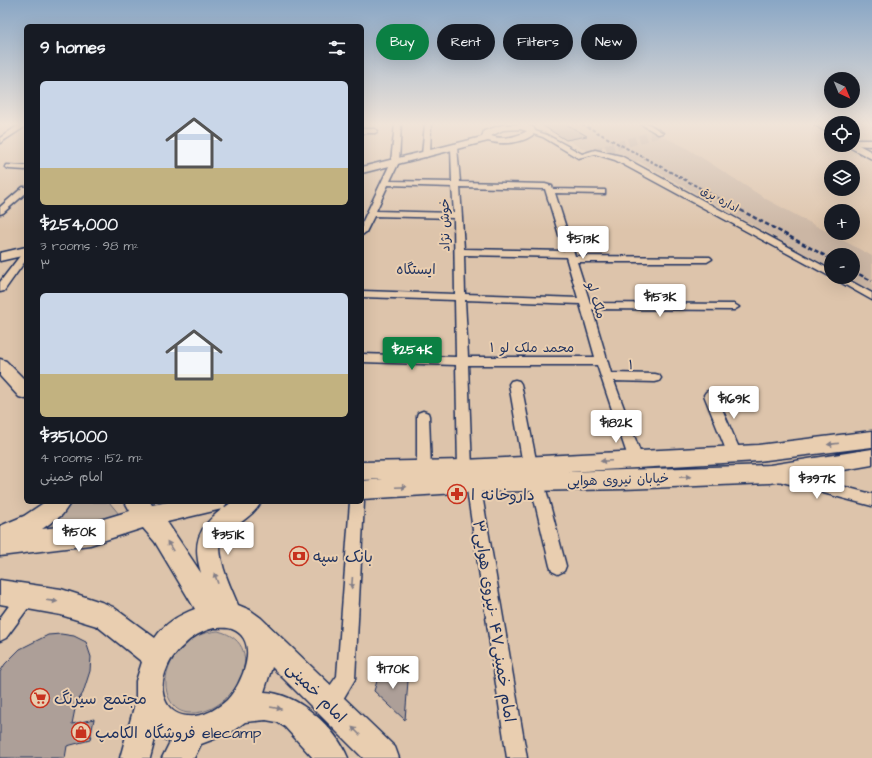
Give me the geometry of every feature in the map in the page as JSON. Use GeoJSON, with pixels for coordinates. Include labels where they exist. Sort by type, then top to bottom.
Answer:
{"type":"FeatureCollection","features":[{"type":"Feature","properties":{"kind":"main road"},"geometry":{"type":"LineString","coordinates":[[3,370],[24,387]]}},
{"type":"Feature","properties":{"kind":"main road","name":"خیابان نیروی هوایی"},"geometry":{"type":"LineString","coordinates":[[534,473],[636,460],[758,453],[872,439]]}},
{"type":"Feature","properties":{"kind":"main road","name":"خیابان نیروی هوایی"},"geometry":{"type":"LineString","coordinates":[[364,490],[469,476],[534,473],[770,474],[872,457]]}},
{"type":"Feature","properties":{"kind":"main road","name":"خیابان نیروی هوایی"},"geometry":{"type":"LineString","coordinates":[[364,471],[424,470],[469,476]]}},
{"type":"Feature","properties":{"kind":"main road"},"geometry":{"type":"LineString","coordinates":[[0,537],[29,524],[44,515],[58,504]]}},
{"type":"Feature","properties":{"kind":"main road"},"geometry":{"type":"LineString","coordinates":[[0,545],[90,534],[142,509],[195,504]]}},
{"type":"Feature","properties":{"kind":"main road"},"geometry":{"type":"LineString","coordinates":[[231,619],[208,554],[208,542],[219,526],[247,504]]}},
{"type":"Feature","properties":{"kind":"main road","name":"امام خمینی"},"geometry":{"type":"LineString","coordinates":[[142,509],[231,619],[329,704],[384,758]]}},
{"type":"Feature","properties":{"kind":"main road"},"geometry":{"type":"LineString","coordinates":[[0,592],[26,598],[61,602],[104,616],[158,657]]}},
{"type":"Feature","properties":{"kind":"main road"},"geometry":{"type":"LineString","coordinates":[[198,619],[231,619],[257,637],[261,649],[259,670],[252,690],[238,709],[224,720],[208,729],[192,732],[177,731],[164,725],[155,714],[150,701],[149,686],[152,672],[158,657],[169,641],[182,628],[198,619]]}},
{"type":"Feature","properties":{"kind":"main road"},"geometry":{"type":"LineString","coordinates":[[135,758],[150,701]]}},
{"type":"Feature","properties":{"kind":"main road"},"geometry":{"type":"LineString","coordinates":[[238,709],[267,706],[283,709],[297,718],[333,758]]}},
{"type":"Feature","properties":{"kind":"main road"},"geometry":{"type":"LineString","coordinates":[[176,758],[192,732]]}},
{"type":"Feature","properties":{"kind":"street"},"geometry":{"type":"LineString","coordinates":[[364,170],[407,159]]}},
{"type":"Feature","properties":{"kind":"street","name":"خوش نژاد"},"geometry":{"type":"LineString","coordinates":[[455,159],[462,361]]}},
{"type":"Feature","properties":{"kind":"street","name":"اداره برق"},"geometry":{"type":"LineString","coordinates":[[621,159],[824,270]]}},
{"type":"Feature","properties":{"kind":"street"},"geometry":{"type":"LineString","coordinates":[[364,228],[395,162]]}},
{"type":"Feature","properties":{"kind":"street"},"geometry":{"type":"LineString","coordinates":[[9,167],[24,168]]}},
{"type":"Feature","properties":{"kind":"street"},"geometry":{"type":"LineString","coordinates":[[385,183],[457,186],[540,186],[547,187],[550,191],[602,192]]}},
{"type":"Feature","properties":{"kind":"street"},"geometry":{"type":"LineString","coordinates":[[0,211],[24,191]]}},
{"type":"Feature","properties":{"kind":"street","name":"ملک لو"},"geometry":{"type":"LineString","coordinates":[[550,191],[606,377],[636,460]]}},
{"type":"Feature","properties":{"kind":"street"},"geometry":{"type":"LineString","coordinates":[[372,212],[458,216]]}},
{"type":"Feature","properties":{"kind":"street"},"geometry":{"type":"LineString","coordinates":[[0,257],[24,251]]}},
{"type":"Feature","properties":{"kind":"street"},"geometry":{"type":"LineString","coordinates":[[458,252],[707,259]]}},
{"type":"Feature","properties":{"kind":"street"},"geometry":{"type":"LineString","coordinates":[[0,289],[24,257]]}},
{"type":"Feature","properties":{"kind":"street"},"geometry":{"type":"LineString","coordinates":[[849,284],[872,297]]}},
{"type":"Feature","properties":{"kind":"street"},"geometry":{"type":"LineString","coordinates":[[364,294],[585,304],[734,308]]}},
{"type":"Feature","properties":{"kind":"street","name":"۱ محمد ملک لو"},"geometry":{"type":"LineString","coordinates":[[364,358],[462,361],[601,361]]}},
{"type":"Feature","properties":{"kind":"street","name":"امام خمینی۴۷ -نیروی هوایی۳"},"geometry":{"type":"LineString","coordinates":[[462,361],[469,476],[517,758]]}},
{"type":"Feature","properties":{"kind":"street","name":"۱"},"geometry":{"type":"LineString","coordinates":[[606,377],[655,378]]}},
{"type":"Feature","properties":{"kind":"street"},"geometry":{"type":"LineString","coordinates":[[515,384],[534,473],[558,566]]}},
{"type":"Feature","properties":{"kind":"street"},"geometry":{"type":"LineString","coordinates":[[710,395],[735,455]]}},
{"type":"Feature","properties":{"kind":"street"},"geometry":{"type":"LineString","coordinates":[[423,416],[424,470]]}},
{"type":"Feature","properties":{"kind":"street"},"geometry":{"type":"LineString","coordinates":[[770,474],[872,500]]}},
{"type":"Feature","properties":{"kind":"street"},"geometry":{"type":"LineString","coordinates":[[329,704],[346,679],[357,504]]}},
{"type":"Feature","properties":{"kind":"street"},"geometry":{"type":"LineString","coordinates":[[0,632],[26,598]]}},
{"type":"Feature","properties":{"kind":"shaded area"},"geometry":{"type":"Polygon","coordinates":[[[625,159],[704,159],[766,199],[824,230],[824,240],[842,240],[857,248],[824,248],[824,264],[638,161],[632,163],[625,159]]]}},
{"type":"Feature","properties":{"kind":"shaded area"},"geometry":{"type":"Polygon","coordinates":[[[860,250],[872,256],[872,292],[858,284],[860,284],[860,250]]]}},
{"type":"Feature","properties":{"kind":"shaded area"},"geometry":{"type":"Polygon","coordinates":[[[66,504],[111,504],[119,514],[93,523],[31,532],[66,504]]]}},
{"type":"Feature","properties":{"kind":"shaded area"},"geometry":{"type":"Polygon","coordinates":[[[218,631],[234,638],[243,650],[244,663],[241,678],[221,703],[206,711],[190,713],[184,712],[174,706],[166,688],[166,678],[173,658],[179,650],[195,637],[218,631]]]}},
{"type":"Feature","properties":{"kind":"building","name":"مجتمع سیرنگ"},"geometry":{"type":"Polygon","coordinates":[[[61,634],[74,636],[86,642],[91,657],[90,671],[83,693],[76,704],[72,724],[94,719],[90,740],[67,746],[65,758],[0,758],[0,672],[5,664],[20,649],[48,635],[61,634]]]}},
{"type":"Feature","properties":{"kind":"building"},"geometry":{"type":"Polygon","coordinates":[[[382,664],[408,681],[405,720],[374,691],[382,664]]]}},
{"type":"Feature","properties":{"kind":"railway"},"geometry":{"type":"LineString","coordinates":[[647,159],[724,201]]}},
{"type":"Feature","properties":{"kind":"railway"},"geometry":{"type":"LineString","coordinates":[[722,200],[824,255]]}},
{"type":"Feature","properties":{"kind":"railway"},"geometry":{"type":"LineString","coordinates":[[860,275],[872,281]]}},
{"type":"Feature","properties":{"kind":"place","name":"داروخانه ا"},"geometry":{"type":"Point","coordinates":[457,494]}},
{"type":"Feature","properties":{"kind":"place","name":"بانک سپه"},"geometry":{"type":"Point","coordinates":[299,556]}},
{"type":"Feature","properties":{"kind":"place","name":"مجتمع سیرنگ"},"geometry":{"type":"Point","coordinates":[40,698]}},
{"type":"Feature","properties":{"kind":"place","name":"فروشگاه الکامپ elecamp"},"geometry":{"type":"Point","coordinates":[81,732]}},
{"type":"Feature","properties":{"kind":"district","name":"ایستگاه"},"geometry":{"type":"Point","coordinates":[416,269]}}]}
